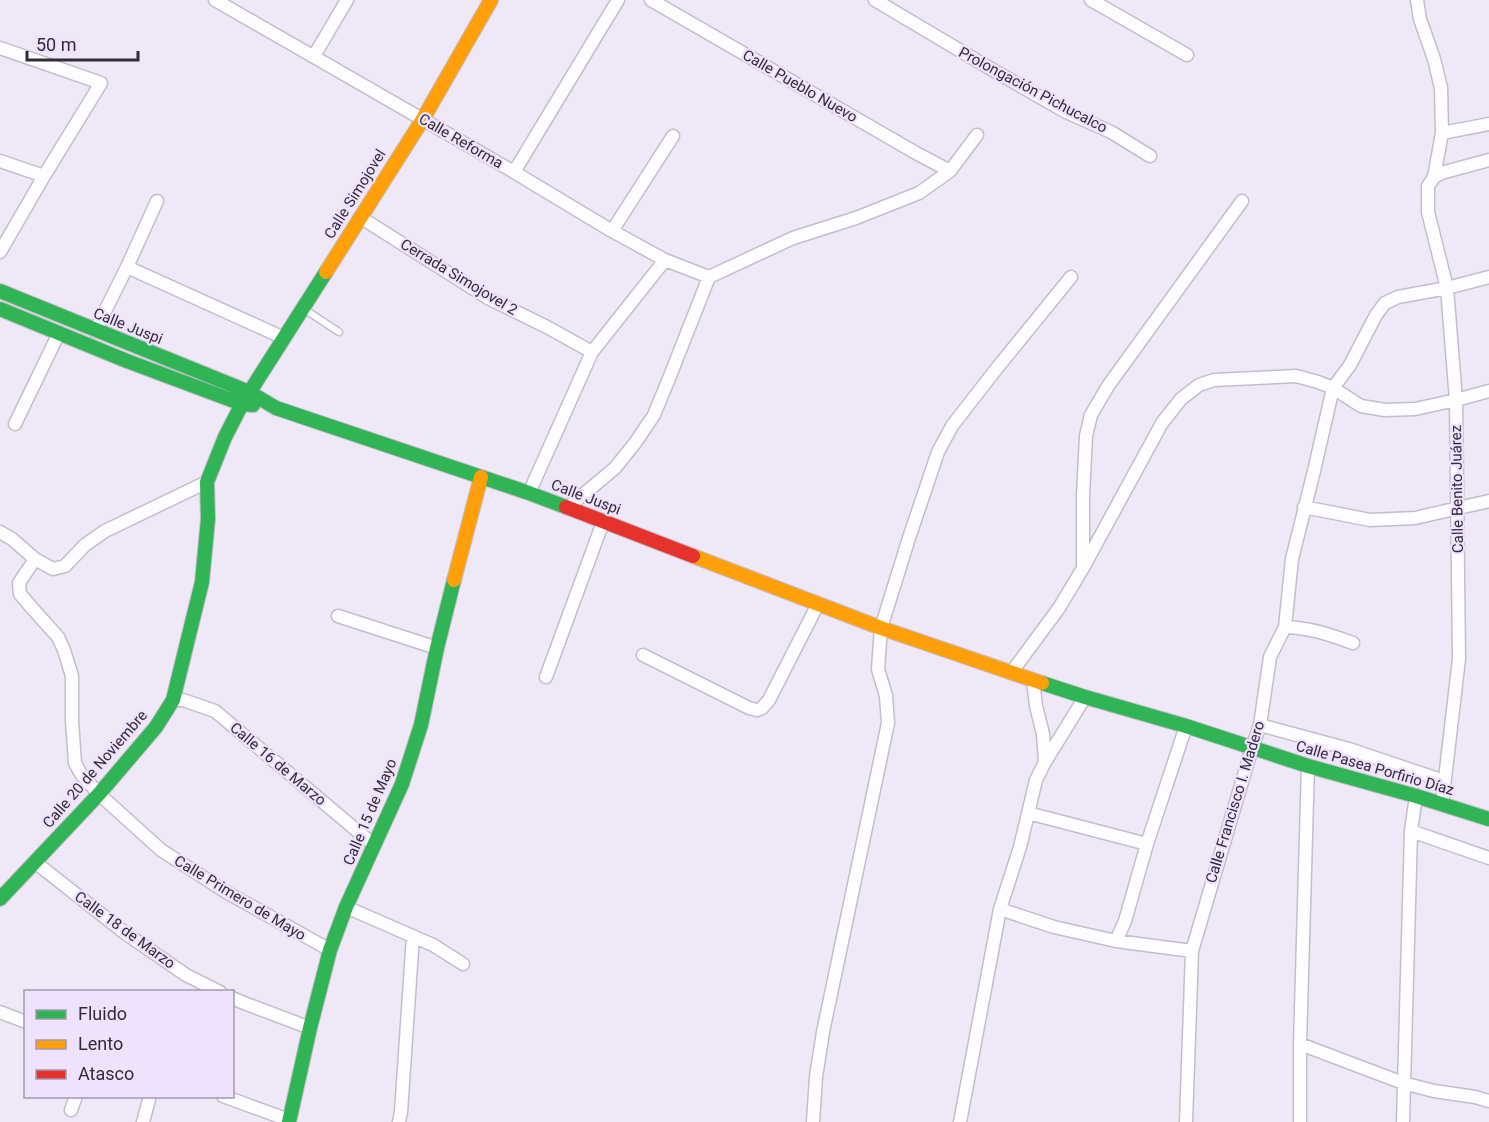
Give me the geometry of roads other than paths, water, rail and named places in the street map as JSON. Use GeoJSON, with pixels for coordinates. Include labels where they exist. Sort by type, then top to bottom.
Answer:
{"type":"FeatureCollection","features":[{"type":"Feature","properties":{"kind":"street"},"geometry":{"type":"LineString","coordinates":[[314,56],[347,0]]}},
{"type":"Feature","properties":{"kind":"street","name":"Calle Simojovel"},"geometry":{"type":"LineString","coordinates":[[246,398],[423,119],[491,0]]}},
{"type":"Feature","properties":{"kind":"street"},"geometry":{"type":"LineString","coordinates":[[514,172],[618,0]]}},
{"type":"Feature","properties":{"kind":"street","name":"Calle Pueblo Nuevo"},"geometry":{"type":"LineString","coordinates":[[651,0],[950,171]]}},
{"type":"Feature","properties":{"kind":"street","name":"Prolongación Pichucalco"},"geometry":{"type":"LineString","coordinates":[[875,0],[1066,112],[1111,132],[1150,156]]}},
{"type":"Feature","properties":{"kind":"street"},"geometry":{"type":"LineString","coordinates":[[1091,0],[1187,55]]}},
{"type":"Feature","properties":{"kind":"street","name":"Calle Benito Juárez"},"geometry":{"type":"LineString","coordinates":[[1417,0],[1420,19],[1441,88],[1442,133],[1434,177],[1428,186],[1428,212],[1447,288],[1456,400],[1459,659],[1442,804]]}},
{"type":"Feature","properties":{"kind":"street","name":"Calle Reforma"},"geometry":{"type":"LineString","coordinates":[[218,1],[612,231],[665,260],[708,277]]}},
{"type":"Feature","properties":{"kind":"street"},"geometry":{"type":"LineString","coordinates":[[0,48],[101,83],[0,252]]}},
{"type":"Feature","properties":{"kind":"street"},"geometry":{"type":"LineString","coordinates":[[1442,133],[1489,124]]}},
{"type":"Feature","properties":{"kind":"street"},"geometry":{"type":"LineString","coordinates":[[612,231],[673,135]]}},
{"type":"Feature","properties":{"kind":"street"},"geometry":{"type":"LineString","coordinates":[[567,508],[615,468],[654,415],[708,277],[793,238],[856,218],[919,193],[950,171],[977,135]]}},
{"type":"Feature","properties":{"kind":"street"},"geometry":{"type":"LineString","coordinates":[[1434,177],[1489,160]]}},
{"type":"Feature","properties":{"kind":"street"},"geometry":{"type":"LineString","coordinates":[[0,161],[44,176]]}},
{"type":"Feature","properties":{"kind":"street"},"geometry":{"type":"LineString","coordinates":[[95,331],[157,201]]}},
{"type":"Feature","properties":{"kind":"street"},"geometry":{"type":"LineString","coordinates":[[1083,568],[1086,436],[1092,415],[1108,386],[1242,201]]}},
{"type":"Feature","properties":{"kind":"street","name":"Cerrada Simojovel 2"},"geometry":{"type":"LineString","coordinates":[[360,217],[488,298],[592,352]]}},
{"type":"Feature","properties":{"kind":"street"},"geometry":{"type":"LineString","coordinates":[[529,493],[592,352],[665,260]]}},
{"type":"Feature","properties":{"kind":"street"},"geometry":{"type":"LineString","coordinates":[[127,267],[284,338]]}},
{"type":"Feature","properties":{"kind":"street"},"geometry":{"type":"LineString","coordinates":[[813,1122],[816,1077],[823,1032],[888,723],[886,696],[878,669],[881,628],[938,452],[952,426],[1071,277]]}},
{"type":"Feature","properties":{"kind":"street"},"geometry":{"type":"LineString","coordinates":[[1447,288],[1489,277]]}},
{"type":"Feature","properties":{"kind":"street","name":"Calle Francisco I. Madero"},"geometry":{"type":"LineString","coordinates":[[1186,1122],[1192,951],[1260,725],[1270,657],[1285,627],[1292,559],[1333,388],[1350,365],[1376,315],[1385,303],[1398,297],[1447,288]]}},
{"type":"Feature","properties":{"kind":"street","name":"Calle Juspi"},"geometry":{"type":"LineString","coordinates":[[0,291],[246,398]]}},
{"type":"Feature","properties":{"kind":"street","name":"Calle Juspi"},"geometry":{"type":"LineString","coordinates":[[0,309],[127,361],[246,398],[529,493],[881,628],[1084,697]]}},
{"type":"Feature","properties":{"kind":"street"},"geometry":{"type":"LineString","coordinates":[[15,424],[59,333]]}},
{"type":"Feature","properties":{"kind":"street"},"geometry":{"type":"LineString","coordinates":[[1011,673],[1059,608],[1162,423],[1181,399],[1199,385],[1214,380],[1296,376],[1333,388],[1361,406],[1385,410],[1415,408],[1489,391]]}},
{"type":"Feature","properties":{"kind":"street","name":"Calle 20 de Noviembre"},"geometry":{"type":"LineString","coordinates":[[0,899],[99,794],[156,727],[173,700],[202,582],[208,519],[207,482],[225,437],[246,398]]}},
{"type":"Feature","properties":{"kind":"street","name":"Calle 15 de Mayo"},"geometry":{"type":"LineString","coordinates":[[289,1121],[330,950],[346,907],[402,784],[421,725],[437,648],[482,477]]}},
{"type":"Feature","properties":{"kind":"street"},"geometry":{"type":"LineString","coordinates":[[0,532],[35,559],[53,569],[65,566],[85,545],[105,531],[207,482]]}},
{"type":"Feature","properties":{"kind":"street"},"geometry":{"type":"LineString","coordinates":[[1304,507],[1370,520],[1414,518],[1489,501]]}},
{"type":"Feature","properties":{"kind":"street"},"geometry":{"type":"LineString","coordinates":[[546,678],[603,522]]}},
{"type":"Feature","properties":{"kind":"street","name":"Calle Primero de Mayo"},"geometry":{"type":"LineString","coordinates":[[35,559],[19,583],[20,594],[58,637],[64,650],[72,676],[75,763],[81,774],[99,794],[161,850],[226,892],[330,950]]}},
{"type":"Feature","properties":{"kind":"street"},"geometry":{"type":"LineString","coordinates":[[643,655],[757,710],[769,700],[818,604]]}},
{"type":"Feature","properties":{"kind":"street"},"geometry":{"type":"LineString","coordinates":[[338,616],[437,648]]}},
{"type":"Feature","properties":{"kind":"street"},"geometry":{"type":"LineString","coordinates":[[1285,627],[1320,631],[1353,643]]}},
{"type":"Feature","properties":{"kind":"street"},"geometry":{"type":"LineString","coordinates":[[1033,680],[1043,734],[1045,762]]}},
{"type":"Feature","properties":{"kind":"street"},"geometry":{"type":"LineString","coordinates":[[960,1122],[1000,909],[1020,847],[1036,780],[1084,697]]}},
{"type":"Feature","properties":{"kind":"street","name":"Calle Pasea Porfirio Díaz"},"geometry":{"type":"LineString","coordinates":[[1084,697],[1489,819]]}},
{"type":"Feature","properties":{"kind":"street","name":"Calle 16 de Marzo"},"geometry":{"type":"LineString","coordinates":[[173,700],[183,700],[215,711],[374,845]]}},
{"type":"Feature","properties":{"kind":"street"},"geometry":{"type":"LineString","coordinates":[[1260,725],[1349,749],[1444,781]]}},
{"type":"Feature","properties":{"kind":"street"},"geometry":{"type":"LineString","coordinates":[[1116,941],[1125,921],[1147,844],[1186,726]]}},
{"type":"Feature","properties":{"kind":"street"},"geometry":{"type":"LineString","coordinates":[[1300,1122],[1308,765]]}},
{"type":"Feature","properties":{"kind":"street"},"geometry":{"type":"LineString","coordinates":[[1403,1122],[1411,831],[1416,796]]}},
{"type":"Feature","properties":{"kind":"street"},"geometry":{"type":"LineString","coordinates":[[1028,813],[1147,844]]}},
{"type":"Feature","properties":{"kind":"street"},"geometry":{"type":"LineString","coordinates":[[1411,831],[1489,858]]}},
{"type":"Feature","properties":{"kind":"street","name":"Calle 18 de Marzo"},"geometry":{"type":"LineString","coordinates":[[35,862],[124,933],[186,975],[216,990]]}},
{"type":"Feature","properties":{"kind":"street"},"geometry":{"type":"LineString","coordinates":[[346,907],[433,945],[463,964]]}},
{"type":"Feature","properties":{"kind":"street"},"geometry":{"type":"LineString","coordinates":[[1000,909],[1054,927],[1116,941],[1192,951]]}},
{"type":"Feature","properties":{"kind":"street"},"geometry":{"type":"LineString","coordinates":[[399,1122],[413,936]]}},
{"type":"Feature","properties":{"kind":"street"},"geometry":{"type":"LineString","coordinates":[[234,999],[310,1028]]}},
{"type":"Feature","properties":{"kind":"street"},"geometry":{"type":"LineString","coordinates":[[0,1012],[24,1021]]}},
{"type":"Feature","properties":{"kind":"street"},"geometry":{"type":"LineString","coordinates":[[1300,1044],[1403,1083],[1489,1101]]}},
{"type":"Feature","properties":{"kind":"street"},"geometry":{"type":"LineString","coordinates":[[71,1110],[75,1098]]}},
{"type":"Feature","properties":{"kind":"street"},"geometry":{"type":"LineString","coordinates":[[143,1122],[149,1098]]}},
{"type":"Feature","properties":{"kind":"street"},"geometry":{"type":"LineString","coordinates":[[229,1098],[289,1121]]}},
{"type":"Feature","properties":{"kind":"lane"},"geometry":{"type":"LineString","coordinates":[[303,309],[339,332]]}}]}
